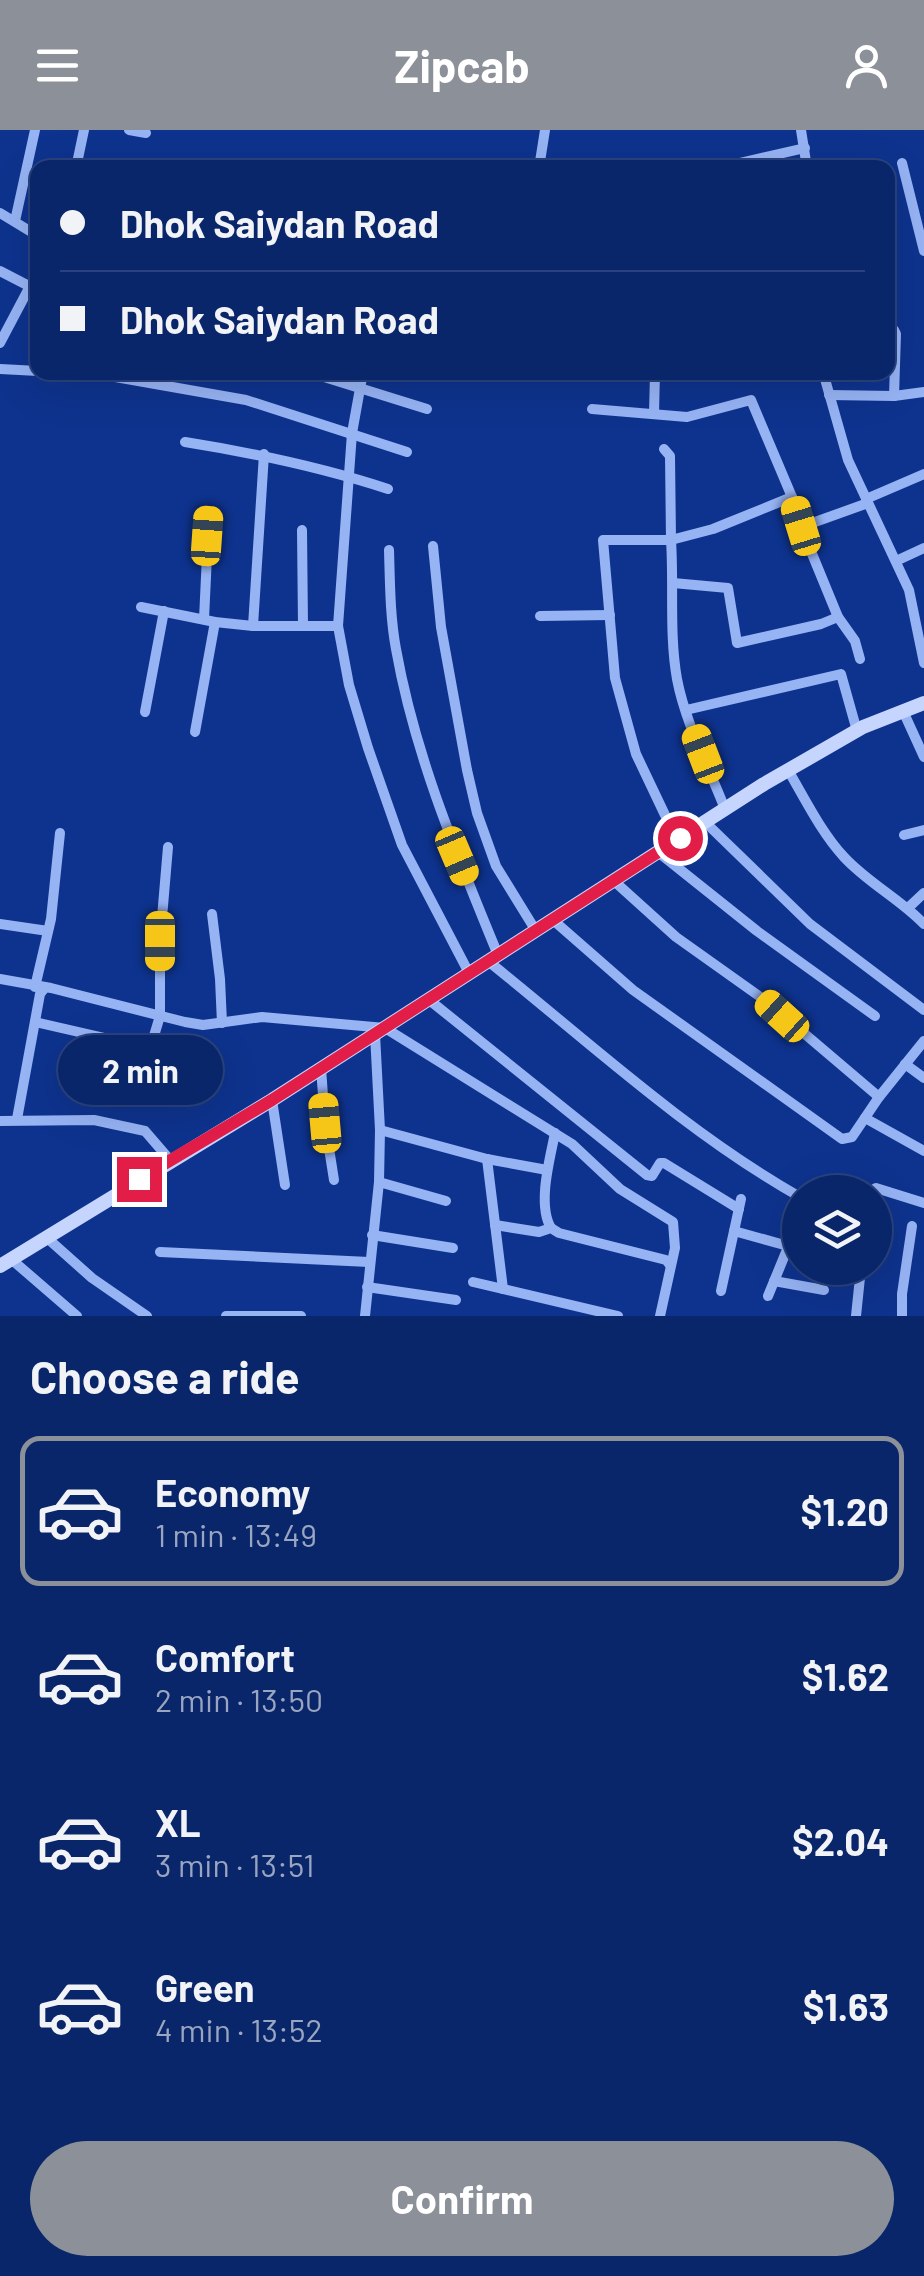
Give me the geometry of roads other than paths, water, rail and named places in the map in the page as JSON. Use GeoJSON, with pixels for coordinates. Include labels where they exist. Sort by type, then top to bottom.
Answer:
{"type":"FeatureCollection","features":[{"type":"Feature","properties":{"kind":"main road"},"geometry":{"type":"LineString","coordinates":[[6,1262],[272,1100],[788,770],[857,731],[924,703]]}},
{"type":"Feature","properties":{"kind":"street"},"geometry":{"type":"LineString","coordinates":[[15,221],[35,130]]}},
{"type":"Feature","properties":{"kind":"street"},"geometry":{"type":"LineString","coordinates":[[78,160],[84,130]]}},
{"type":"Feature","properties":{"kind":"street"},"geometry":{"type":"LineString","coordinates":[[130,130],[146,133]]}},
{"type":"Feature","properties":{"kind":"street"},"geometry":{"type":"LineString","coordinates":[[540,160],[545,130]]}},
{"type":"Feature","properties":{"kind":"street"},"geometry":{"type":"LineString","coordinates":[[801,130],[806,160]]}},
{"type":"Feature","properties":{"kind":"street"},"geometry":{"type":"LineString","coordinates":[[753,160],[805,148]]}},
{"type":"Feature","properties":{"kind":"street"},"geometry":{"type":"LineString","coordinates":[[902,163],[921,216],[924,251]]}},
{"type":"Feature","properties":{"kind":"street"},"geometry":{"type":"LineString","coordinates":[[0,214],[30,231]]}},
{"type":"Feature","properties":{"kind":"street"},"geometry":{"type":"LineString","coordinates":[[0,270],[29,286],[4,324],[0,343]]}},
{"type":"Feature","properties":{"kind":"street"},"geometry":{"type":"LineString","coordinates":[[895,332],[895,365]]}},
{"type":"Feature","properties":{"kind":"street"},"geometry":{"type":"LineString","coordinates":[[0,370],[30,371]]}},
{"type":"Feature","properties":{"kind":"street"},"geometry":{"type":"LineString","coordinates":[[132,380],[246,400],[407,452]]}},
{"type":"Feature","properties":{"kind":"street"},"geometry":{"type":"LineString","coordinates":[[332,380],[427,409]]}},
{"type":"Feature","properties":{"kind":"street"},"geometry":{"type":"LineString","coordinates":[[361,380],[352,433],[338,626],[349,684],[402,845],[469,973]]}},
{"type":"Feature","properties":{"kind":"street"},"geometry":{"type":"LineString","coordinates":[[654,414],[655,380]]}},
{"type":"Feature","properties":{"kind":"street"},"geometry":{"type":"LineString","coordinates":[[825,380],[848,460],[909,590],[924,664]]}},
{"type":"Feature","properties":{"kind":"street"},"geometry":{"type":"LineString","coordinates":[[894,396],[895,380]]}},
{"type":"Feature","properties":{"kind":"street"},"geometry":{"type":"LineString","coordinates":[[829,395],[894,396],[924,392]]}},
{"type":"Feature","properties":{"kind":"street"},"geometry":{"type":"LineString","coordinates":[[592,410],[687,417],[750,400],[838,616],[855,642],[860,659]]}},
{"type":"Feature","properties":{"kind":"street"},"geometry":{"type":"LineString","coordinates":[[185,442],[264,454],[388,489]]}},
{"type":"Feature","properties":{"kind":"street"},"geometry":{"type":"LineString","coordinates":[[664,450],[670,456],[677,681],[725,810]]}},
{"type":"Feature","properties":{"kind":"street"},"geometry":{"type":"LineString","coordinates":[[253,626],[264,454]]}},
{"type":"Feature","properties":{"kind":"street"},"geometry":{"type":"LineString","coordinates":[[801,526],[924,474]]}},
{"type":"Feature","properties":{"kind":"street"},"geometry":{"type":"LineString","coordinates":[[680,838],[636,754],[615,678],[603,540],[671,540],[713,529],[792,497]]}},
{"type":"Feature","properties":{"kind":"street"},"geometry":{"type":"LineString","coordinates":[[195,732],[209,621],[208,513]]}},
{"type":"Feature","properties":{"kind":"street"},"geometry":{"type":"LineString","coordinates":[[302,530],[303,626]]}},
{"type":"Feature","properties":{"kind":"street"},"geometry":{"type":"LineString","coordinates":[[433,546],[441,627],[466,770],[496,866],[536,931]]}},
{"type":"Feature","properties":{"kind":"street"},"geometry":{"type":"LineString","coordinates":[[896,561],[924,548]]}},
{"type":"Feature","properties":{"kind":"street"},"geometry":{"type":"LineString","coordinates":[[389,550],[396,649],[421,754],[493,958],[676,1113],[782,1186]]}},
{"type":"Feature","properties":{"kind":"street"},"geometry":{"type":"LineString","coordinates":[[672,583],[728,588],[737,643],[820,624],[838,616]]}},
{"type":"Feature","properties":{"kind":"street"},"geometry":{"type":"LineString","coordinates":[[141,607],[253,626],[338,626]]}},
{"type":"Feature","properties":{"kind":"street"},"geometry":{"type":"LineString","coordinates":[[145,712],[164,611]]}},
{"type":"Feature","properties":{"kind":"street"},"geometry":{"type":"LineString","coordinates":[[540,616],[610,615]]}},
{"type":"Feature","properties":{"kind":"street"},"geometry":{"type":"LineString","coordinates":[[686,710],[840,674],[857,731]]}},
{"type":"Feature","properties":{"kind":"street"},"geometry":{"type":"LineString","coordinates":[[904,711],[924,757]]}},
{"type":"Feature","properties":{"kind":"street"},"geometry":{"type":"LineString","coordinates":[[788,770],[844,858],[924,924]]}},
{"type":"Feature","properties":{"kind":"street"},"geometry":{"type":"LineString","coordinates":[[705,822],[810,924],[924,1010]]}},
{"type":"Feature","properties":{"kind":"street"},"geometry":{"type":"LineString","coordinates":[[904,836],[924,830]]}},
{"type":"Feature","properties":{"kind":"street"},"geometry":{"type":"LineString","coordinates":[[18,1119],[54,906],[60,833]]}},
{"type":"Feature","properties":{"kind":"street"},"geometry":{"type":"LineString","coordinates":[[150,1048],[160,1016],[160,941],[168,847]]}},
{"type":"Feature","properties":{"kind":"street"},"geometry":{"type":"LineString","coordinates":[[658,852],[874,1016]]}},
{"type":"Feature","properties":{"kind":"street"},"geometry":{"type":"LineString","coordinates":[[614,881],[676,936],[766,1001],[880,1098]]}},
{"type":"Feature","properties":{"kind":"street"},"geometry":{"type":"LineString","coordinates":[[908,908],[924,893]]}},
{"type":"Feature","properties":{"kind":"street"},"geometry":{"type":"LineString","coordinates":[[212,914],[222,1023]]}},
{"type":"Feature","properties":{"kind":"street"},"geometry":{"type":"LineString","coordinates":[[553,920],[633,990],[842,1138],[852,1137],[924,1041]]}},
{"type":"Feature","properties":{"kind":"street"},"geometry":{"type":"LineString","coordinates":[[0,924],[48,932]]}},
{"type":"Feature","properties":{"kind":"street"},"geometry":{"type":"LineString","coordinates":[[0,979],[203,1024],[262,1018],[380,1031],[555,1133],[582,1151],[620,1189],[673,1222],[675,1248],[660,1316]]}},
{"type":"Feature","properties":{"kind":"street"},"geometry":{"type":"LineString","coordinates":[[428,999],[647,1175],[652,1176],[664,1163],[740,1204],[721,1290]]}},
{"type":"Feature","properties":{"kind":"street"},"geometry":{"type":"LineString","coordinates":[[35,1022],[205,1062]]}},
{"type":"Feature","properties":{"kind":"street"},"geometry":{"type":"LineString","coordinates":[[365,1316],[379,1182],[380,1031]]}},
{"type":"Feature","properties":{"kind":"street"},"geometry":{"type":"LineString","coordinates":[[905,1064],[924,1078]]}},
{"type":"Feature","properties":{"kind":"street"},"geometry":{"type":"LineString","coordinates":[[320,1068],[334,1180]]}},
{"type":"Feature","properties":{"kind":"street"},"geometry":{"type":"LineString","coordinates":[[272,1100],[285,1185]]}},
{"type":"Feature","properties":{"kind":"street"},"geometry":{"type":"LineString","coordinates":[[865,1118],[924,1150]]}},
{"type":"Feature","properties":{"kind":"street"},"geometry":{"type":"LineString","coordinates":[[0,1121],[94,1120],[145,1131],[170,1160]]}},
{"type":"Feature","properties":{"kind":"street"},"geometry":{"type":"LineString","coordinates":[[380,1130],[487,1159],[548,1170]]}},
{"type":"Feature","properties":{"kind":"street"},"geometry":{"type":"LineString","coordinates":[[555,1133],[548,1170],[546,1221],[550,1228],[559,1234],[666,1260],[670,1266]]}},
{"type":"Feature","properties":{"kind":"street"},"geometry":{"type":"LineString","coordinates":[[487,1159],[503,1289]]}},
{"type":"Feature","properties":{"kind":"street"},"geometry":{"type":"LineString","coordinates":[[379,1182],[446,1201]]}},
{"type":"Feature","properties":{"kind":"street"},"geometry":{"type":"LineString","coordinates":[[892,1193],[924,1203]]}},
{"type":"Feature","properties":{"kind":"street"},"geometry":{"type":"LineString","coordinates":[[495,1225],[539,1232],[550,1228]]}},
{"type":"Feature","properties":{"kind":"street"},"geometry":{"type":"LineString","coordinates":[[902,1316],[912,1226]]}},
{"type":"Feature","properties":{"kind":"street"},"geometry":{"type":"LineString","coordinates":[[734,1231],[782,1244]]}},
{"type":"Feature","properties":{"kind":"street"},"geometry":{"type":"LineString","coordinates":[[372,1236],[453,1248]]}},
{"type":"Feature","properties":{"kind":"street"},"geometry":{"type":"LineString","coordinates":[[46,1237],[92,1278],[146,1316]]}},
{"type":"Feature","properties":{"kind":"street"},"geometry":{"type":"LineString","coordinates":[[160,1252],[369,1262]]}},
{"type":"Feature","properties":{"kind":"street"},"geometry":{"type":"LineString","coordinates":[[768,1296],[782,1261]]}},
{"type":"Feature","properties":{"kind":"street"},"geometry":{"type":"LineString","coordinates":[[6,1262],[77,1316]]}},
{"type":"Feature","properties":{"kind":"street"},"geometry":{"type":"LineString","coordinates":[[774,1281],[824,1290]]}},
{"type":"Feature","properties":{"kind":"street"},"geometry":{"type":"LineString","coordinates":[[473,1282],[618,1316]]}},
{"type":"Feature","properties":{"kind":"street"},"geometry":{"type":"LineString","coordinates":[[856,1316],[859,1285]]}},
{"type":"Feature","properties":{"kind":"street"},"geometry":{"type":"LineString","coordinates":[[367,1287],[456,1300]]}},
{"type":"Feature","properties":{"kind":"street"},"geometry":{"type":"LineString","coordinates":[[558,1316],[563,1304]]}},
{"type":"Feature","properties":{"kind":"street"},"geometry":{"type":"LineString","coordinates":[[226,1316],[301,1316]]}}]}
